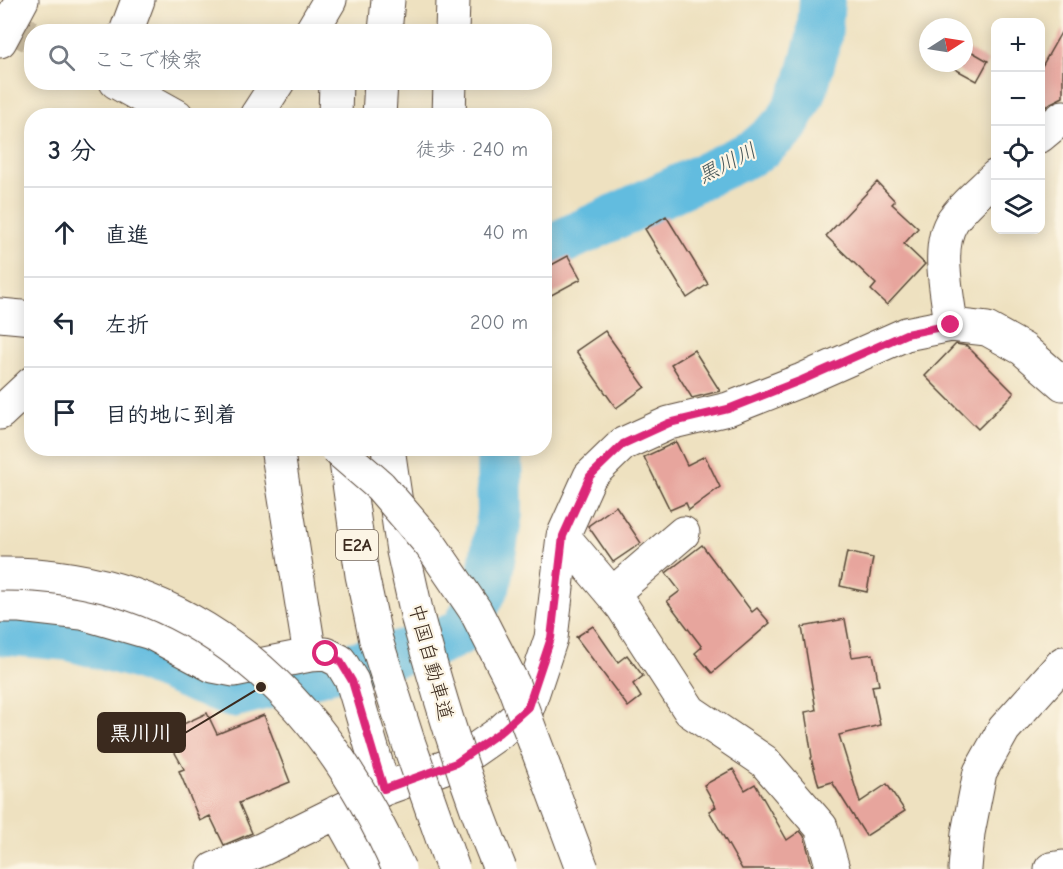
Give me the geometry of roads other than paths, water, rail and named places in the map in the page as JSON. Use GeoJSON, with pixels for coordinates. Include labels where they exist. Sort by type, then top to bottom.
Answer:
{"type":"FeatureCollection","features":[{"type":"Feature","properties":{"kind":"main road"},"geometry":{"type":"LineString","coordinates":[[0,41],[22,0]]}},
{"type":"Feature","properties":{"kind":"main road"},"geometry":{"type":"LineString","coordinates":[[129,24],[138,0]]}},
{"type":"Feature","properties":{"kind":"main road"},"geometry":{"type":"LineString","coordinates":[[316,24],[330,0]]}},
{"type":"Feature","properties":{"kind":"main road"},"geometry":{"type":"LineString","coordinates":[[340,24],[342,0]]}},
{"type":"Feature","properties":{"kind":"main road"},"geometry":{"type":"LineString","coordinates":[[386,24],[388,0]]}},
{"type":"Feature","properties":{"kind":"main road"},"geometry":{"type":"LineString","coordinates":[[452,24],[453,0]]}},
{"type":"Feature","properties":{"kind":"main road"},"geometry":{"type":"LineString","coordinates":[[130,90],[163,108]]}},
{"type":"Feature","properties":{"kind":"main road"},"geometry":{"type":"LineString","coordinates":[[260,108],[273,90]]}},
{"type":"Feature","properties":{"kind":"main road"},"geometry":{"type":"LineString","coordinates":[[335,108],[336,90]]}},
{"type":"Feature","properties":{"kind":"main road"},"geometry":{"type":"LineString","coordinates":[[380,108],[381,90]]}},
{"type":"Feature","properties":{"kind":"main road"},"geometry":{"type":"LineString","coordinates":[[449,108],[450,90]]}},
{"type":"Feature","properties":{"kind":"main road"},"geometry":{"type":"LineString","coordinates":[[1045,133],[1063,117]]}},
{"type":"Feature","properties":{"kind":"main road"},"geometry":{"type":"LineString","coordinates":[[951,325],[944,241],[953,220],[992,180]]}},
{"type":"Feature","properties":{"kind":"main road"},"geometry":{"type":"LineString","coordinates":[[0,315],[24,317]]}},
{"type":"Feature","properties":{"kind":"main road"},"geometry":{"type":"LineString","coordinates":[[214,869],[263,849],[384,789],[456,763],[499,733],[528,707],[551,638],[563,536],[590,476],[623,444],[669,423],[728,409],[906,334],[951,325],[987,328],[1023,349],[1063,384]]}},
{"type":"Feature","properties":{"kind":"main road"},"geometry":{"type":"LineString","coordinates":[[0,413],[24,390]]}},
{"type":"Feature","properties":{"kind":"main road"},"geometry":{"type":"LineString","coordinates":[[278,456],[310,655]]}},
{"type":"Feature","properties":{"kind":"main road"},"geometry":{"type":"LineString","coordinates":[[345,456],[380,486],[430,544],[475,610],[513,684],[582,869]]}},
{"type":"Feature","properties":{"kind":"main road","name":"E2A"},"geometry":{"type":"LineString","coordinates":[[345,456],[362,575],[376,640],[408,741],[453,869]]}},
{"type":"Feature","properties":{"kind":"main road","name":"中国自動車道"},"geometry":{"type":"LineString","coordinates":[[389,456],[403,551],[418,619],[448,728],[477,814],[500,869]]}},
{"type":"Feature","properties":{"kind":"main road"},"geometry":{"type":"LineString","coordinates":[[612,594],[683,533]]}},
{"type":"Feature","properties":{"kind":"main road"},"geometry":{"type":"LineString","coordinates":[[563,536],[622,606],[690,711],[764,761],[821,826],[833,869]]}},
{"type":"Feature","properties":{"kind":"main road"},"geometry":{"type":"LineString","coordinates":[[0,574],[30,574],[82,580],[137,596],[190,619],[236,648],[284,692],[333,748],[357,787],[399,869]]}},
{"type":"Feature","properties":{"kind":"main road"},"geometry":{"type":"LineString","coordinates":[[0,606],[82,613],[151,633],[213,666],[234,670],[326,654],[340,661],[352,681],[384,789]]}},
{"type":"Feature","properties":{"kind":"main road"},"geometry":{"type":"LineString","coordinates":[[965,869],[968,832],[980,772],[1004,729],[1063,663]]}},
{"type":"Feature","properties":{"kind":"main road"},"geometry":{"type":"LineString","coordinates":[[337,812],[369,869]]}},
{"type":"Feature","properties":{"kind":"main road"},"geometry":{"type":"LineString","coordinates":[[1051,869],[1063,867]]}},
{"type":"Feature","properties":{"kind":"waterway","name":"黒川川"},"geometry":{"type":"LineString","coordinates":[[552,246],[756,151],[786,125],[805,89],[819,38],[822,0]]}},
{"type":"Feature","properties":{"kind":"waterway","name":"黒川川"},"geometry":{"type":"LineString","coordinates":[[0,632],[70,638],[136,656],[232,695],[439,643],[464,630],[488,584],[500,513],[499,456]]}},
{"type":"Feature","properties":{"kind":"tunnel"},"geometry":{"type":"LineString","coordinates":[[0,21],[24,33]]}},
{"type":"Feature","properties":{"kind":"place","name":"黒川川"},"geometry":{"type":"Point","coordinates":[261,687]}}]}
